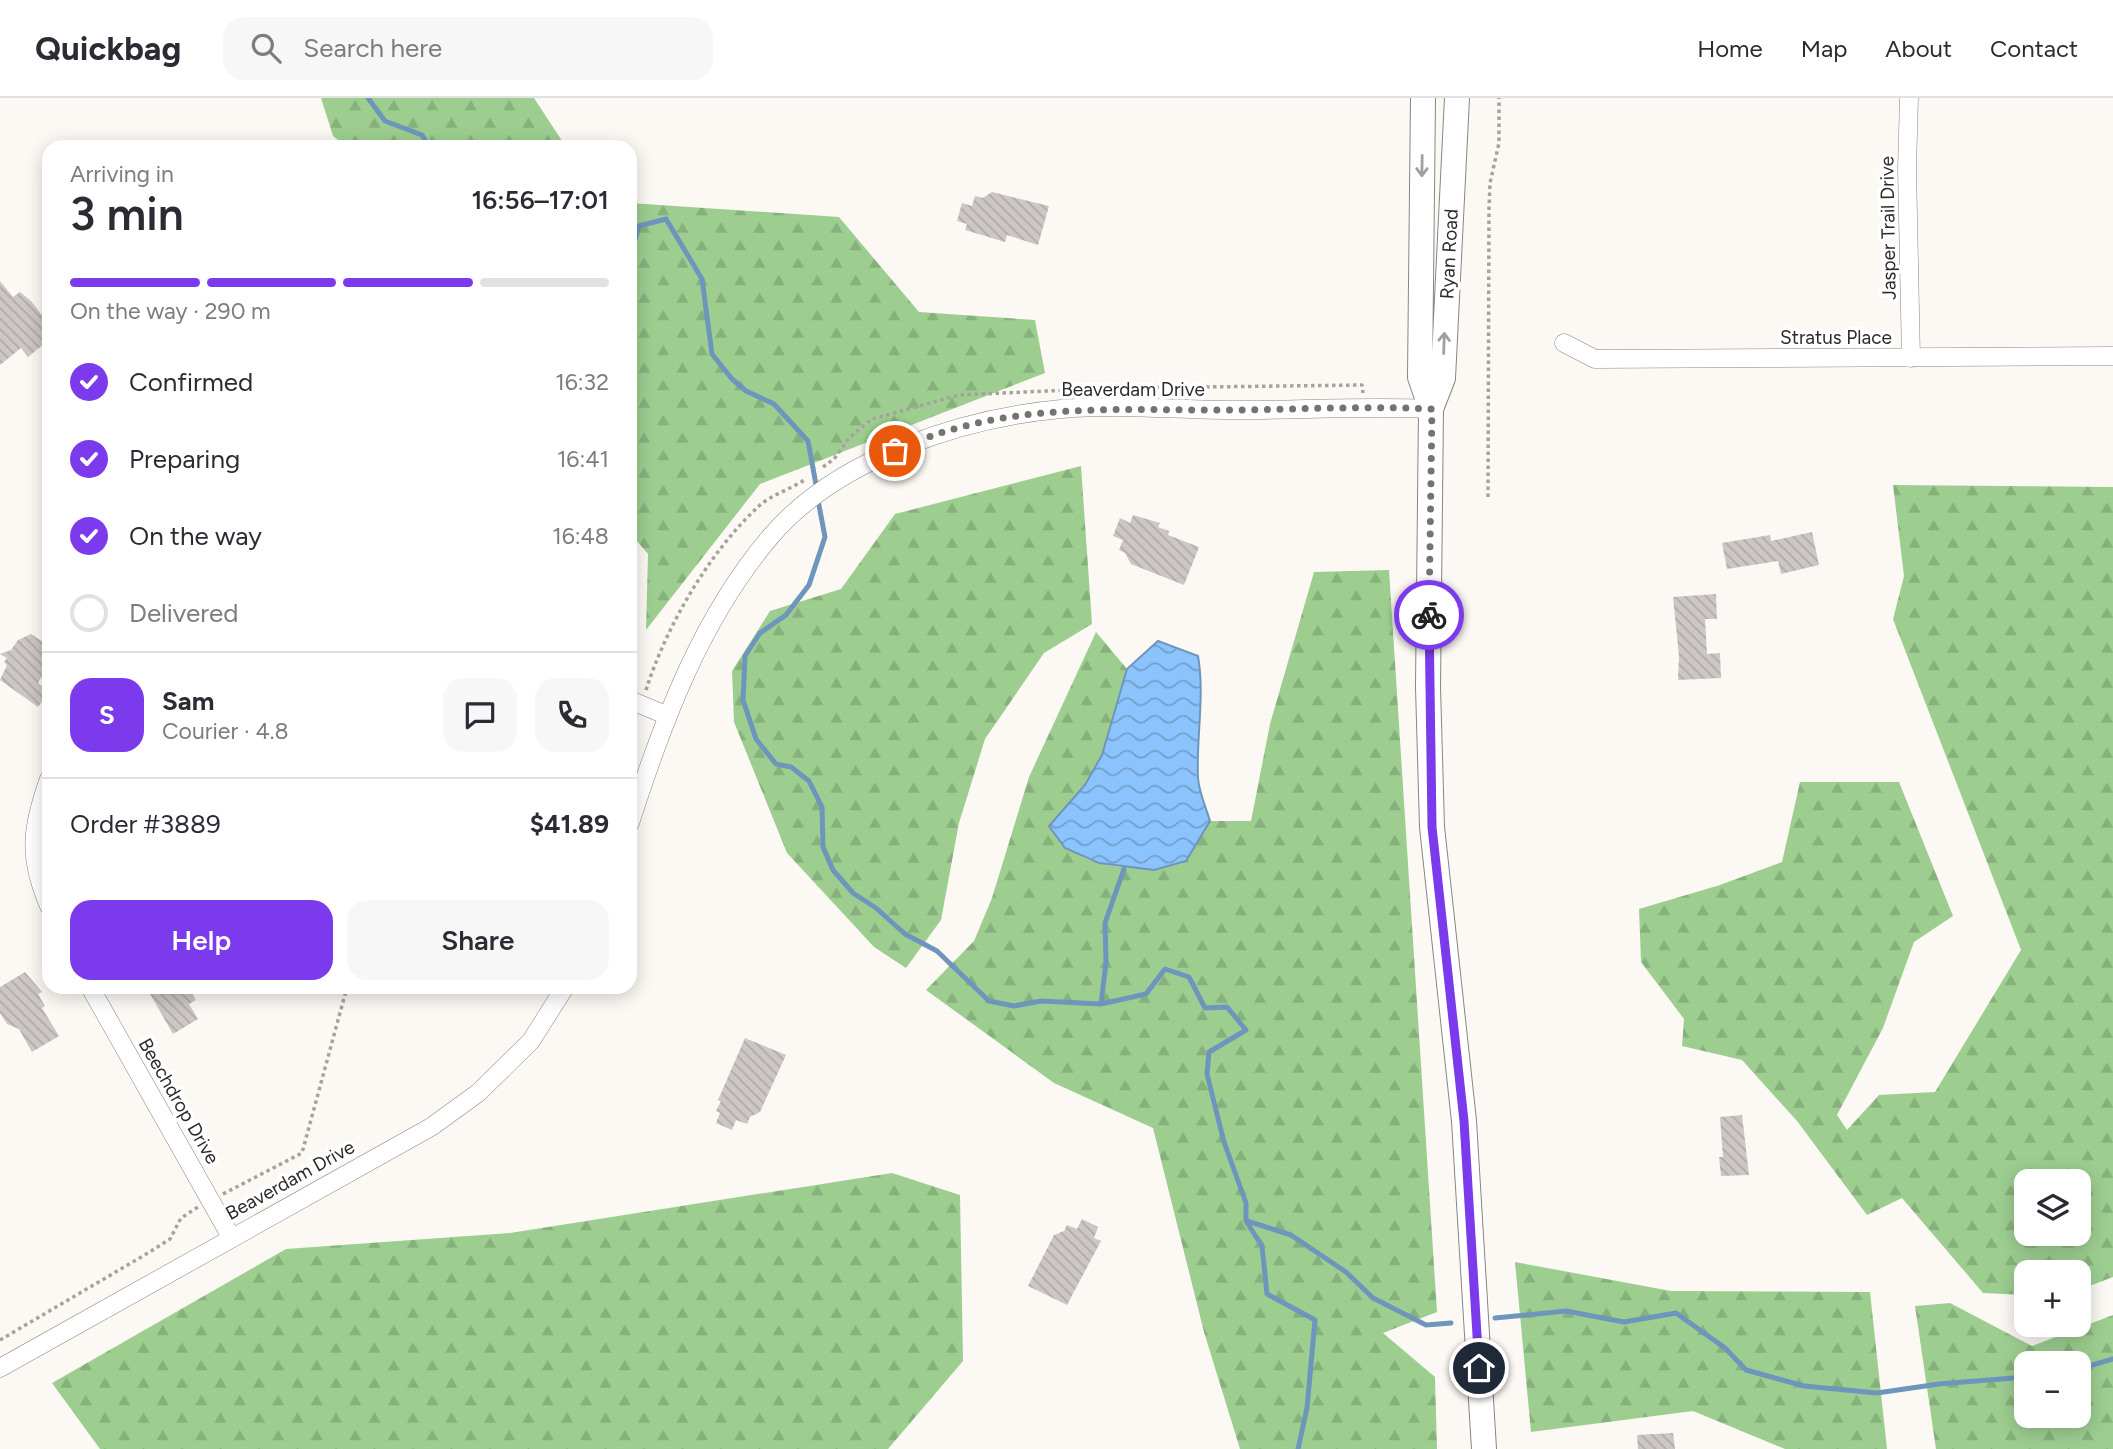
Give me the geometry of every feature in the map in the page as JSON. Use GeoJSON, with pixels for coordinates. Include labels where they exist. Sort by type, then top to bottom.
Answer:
{"type":"FeatureCollection","features":[{"type":"Feature","properties":{"kind":"main road","name":"Ryan Road"},"geometry":{"type":"LineString","coordinates":[[1423,98],[1420,377],[1432,409]]}},
{"type":"Feature","properties":{"kind":"main road","name":"Ryan Road"},"geometry":{"type":"LineString","coordinates":[[1457,98],[1443,378],[1432,409],[1428,687],[1432,827],[1464,1121],[1484,1449]]}},
{"type":"Feature","properties":{"kind":"street","name":"Jasper Trail Drive"},"geometry":{"type":"LineString","coordinates":[[1909,98],[1907,169],[1911,358]]}},
{"type":"Feature","properties":{"kind":"street","name":"Stratus Place"},"geometry":{"type":"LineString","coordinates":[[1564,343],[1595,359],[2113,356]]}},
{"type":"Feature","properties":{"kind":"street","name":"Beaverdam Drive"},"geometry":{"type":"LineString","coordinates":[[637,803],[667,716],[725,597],[773,533],[808,502],[859,468],[948,430],[1062,409],[1240,410],[1364,406],[1432,409]]}},
{"type":"Feature","properties":{"kind":"street"},"geometry":{"type":"LineString","coordinates":[[637,703],[667,716]]}},
{"type":"Feature","properties":{"kind":"street"},"geometry":{"type":"LineString","coordinates":[[42,801],[33,830],[36,876],[42,890]]}},
{"type":"Feature","properties":{"kind":"street","name":"Beechdrop Drive"},"geometry":{"type":"LineString","coordinates":[[94,994],[232,1237]]}},
{"type":"Feature","properties":{"kind":"street","name":"Beaverdam Drive"},"geometry":{"type":"LineString","coordinates":[[0,1368],[431,1127],[478,1093],[531,1041],[561,994]]}},
{"type":"Feature","properties":{"kind":"path"},"geometry":{"type":"LineString","coordinates":[[1488,497],[1489,208],[1490,183],[1499,143],[1499,98]]}},
{"type":"Feature","properties":{"kind":"path"},"geometry":{"type":"LineString","coordinates":[[637,698],[657,653],[692,590],[720,550],[760,505],[804,481]]}},
{"type":"Feature","properties":{"kind":"green space"},"geometry":{"type":"Polygon","coordinates":[[[321,98],[534,98],[561,140],[338,140],[333,136],[321,98]]]}},
{"type":"Feature","properties":{"kind":"green space"},"geometry":{"type":"Polygon","coordinates":[[[637,203],[839,217],[919,312],[1035,320],[1045,373],[760,484],[646,630],[648,554],[637,541],[637,203]]]}},
{"type":"Feature","properties":{"kind":"green space"},"geometry":{"type":"Polygon","coordinates":[[[1081,466],[1092,624],[1044,653],[985,739],[959,823],[941,920],[906,968],[874,947],[787,853],[734,722],[732,671],[770,611],[841,589],[895,514],[1081,466]]]}},
{"type":"Feature","properties":{"kind":"green space"},"geometry":{"type":"Polygon","coordinates":[[[1893,485],[2113,487],[2113,1277],[2091,1285],[2091,1260],[2014,1260],[2014,1294],[1983,1293],[1902,1198],[1867,1215],[1797,1121],[1742,1060],[1682,1046],[1684,1019],[1641,962],[1639,909],[1720,885],[1782,862],[1800,782],[1899,782],[1953,916],[1914,942],[1883,1028],[1837,1115],[1847,1130],[1879,1095],[1935,1092],[2021,950],[1893,619],[1904,576],[1893,485]]]}},
{"type":"Feature","properties":{"kind":"green space"},"geometry":{"type":"Polygon","coordinates":[[[1389,570],[1437,1312],[1383,1333],[1435,1377],[1437,1449],[1240,1449],[1204,1332],[1153,1128],[1054,1083],[926,990],[974,941],[992,898],[1029,777],[1096,632],[1127,669],[1102,755],[1085,785],[1049,826],[1064,843],[1094,862],[1128,867],[1186,861],[1210,821],[1251,821],[1270,724],[1314,572],[1389,570]]]}},
{"type":"Feature","properties":{"kind":"green space"},"geometry":{"type":"Polygon","coordinates":[[[892,1173],[960,1195],[963,1361],[888,1449],[100,1449],[52,1383],[286,1249],[510,1233],[892,1173]]]}},
{"type":"Feature","properties":{"kind":"green space"},"geometry":{"type":"Polygon","coordinates":[[[1515,1262],[1671,1291],[1870,1292],[1887,1449],[1785,1449],[1693,1411],[1531,1432],[1515,1262]]]}},
{"type":"Feature","properties":{"kind":"green space"},"geometry":{"type":"Polygon","coordinates":[[[1950,1303],[2032,1346],[2056,1337],[2091,1337],[2091,1323],[2113,1315],[2113,1449],[1936,1449],[1915,1306],[1950,1303]]]}},
{"type":"Feature","properties":{"kind":"water"},"geometry":{"type":"Polygon","coordinates":[[[1158,641],[1198,656],[1201,686],[1198,778],[1210,821],[1186,861],[1154,870],[1099,863],[1065,848],[1049,826],[1085,785],[1102,755],[1127,669],[1158,641]]]}},
{"type":"Feature","properties":{"kind":"building"},"geometry":{"type":"Polygon","coordinates":[[[992,192],[1049,206],[1038,245],[1007,235],[1005,242],[965,230],[967,224],[957,221],[962,203],[972,206],[975,196],[983,198],[992,192]]]}},
{"type":"Feature","properties":{"kind":"building"},"geometry":{"type":"Polygon","coordinates":[[[0,281],[13,297],[20,292],[42,315],[42,346],[28,357],[21,348],[0,365],[0,281]]]}},
{"type":"Feature","properties":{"kind":"building"},"geometry":{"type":"Polygon","coordinates":[[[1133,515],[1160,523],[1158,527],[1169,531],[1168,535],[1199,547],[1184,585],[1131,564],[1125,553],[1119,550],[1123,540],[1113,536],[1120,518],[1130,523],[1133,515]]]}},
{"type":"Feature","properties":{"kind":"building"},"geometry":{"type":"Polygon","coordinates":[[[1812,532],[1819,565],[1781,574],[1778,561],[1727,569],[1722,543],[1770,535],[1771,541],[1812,532]]]}},
{"type":"Feature","properties":{"kind":"building"},"geometry":{"type":"Polygon","coordinates":[[[1716,594],[1717,619],[1705,619],[1707,654],[1720,653],[1721,678],[1678,680],[1679,656],[1673,597],[1716,594]]]}},
{"type":"Feature","properties":{"kind":"building"},"geometry":{"type":"Polygon","coordinates":[[[31,634],[42,641],[42,676],[38,683],[42,686],[42,702],[38,707],[0,680],[7,665],[4,662],[7,658],[0,654],[11,650],[18,640],[31,634]]]}},
{"type":"Feature","properties":{"kind":"building"},"geometry":{"type":"Polygon","coordinates":[[[25,972],[42,992],[38,994],[45,1006],[42,1008],[59,1036],[32,1052],[19,1029],[7,1024],[0,1013],[0,987],[25,972]]]}},
{"type":"Feature","properties":{"kind":"building"},"geometry":{"type":"Polygon","coordinates":[[[150,994],[192,994],[196,1000],[189,1004],[198,1019],[173,1034],[150,994]]]}},
{"type":"Feature","properties":{"kind":"building"},"geometry":{"type":"Polygon","coordinates":[[[745,1038],[786,1055],[760,1112],[750,1117],[747,1124],[736,1120],[732,1130],[716,1123],[720,1113],[716,1111],[721,1101],[718,1100],[745,1038]]]}},
{"type":"Feature","properties":{"kind":"building"},"geometry":{"type":"Polygon","coordinates":[[[1742,1115],[1749,1175],[1721,1176],[1719,1157],[1723,1157],[1720,1117],[1742,1115]]]}},
{"type":"Feature","properties":{"kind":"building"},"geometry":{"type":"Polygon","coordinates":[[[1082,1219],[1098,1227],[1094,1238],[1101,1241],[1067,1305],[1028,1286],[1054,1235],[1064,1231],[1067,1225],[1077,1229],[1082,1219]]]}},
{"type":"Feature","properties":{"kind":"building"},"geometry":{"type":"Polygon","coordinates":[[[1673,1433],[1675,1449],[1638,1449],[1637,1435],[1673,1433]]]}},
{"type":"Feature","properties":{"kind":"waterway"},"geometry":{"type":"LineString","coordinates":[[368,98],[385,121],[422,135],[425,140]]}},
{"type":"Feature","properties":{"kind":"waterway"},"geometry":{"type":"LineString","coordinates":[[637,233],[639,226],[666,219],[702,279],[712,354],[732,379],[746,391],[774,404],[808,441],[817,490]]}},
{"type":"Feature","properties":{"kind":"waterway"},"geometry":{"type":"LineString","coordinates":[[818,500],[825,537],[809,585],[786,615],[760,633],[745,656],[743,700],[756,739],[776,764],[791,767],[809,781],[822,807],[823,847],[833,870],[853,893],[876,908],[905,934],[937,951],[989,1001],[1014,1006],[1041,1001],[1101,1004],[1146,994],[1165,969],[1189,977],[1205,1008],[1227,1007],[1246,1030],[1209,1052],[1207,1074],[1224,1142],[1246,1203],[1246,1221],[1262,1246],[1267,1294],[1315,1320],[1307,1408],[1298,1449]]}},
{"type":"Feature","properties":{"kind":"waterway"},"geometry":{"type":"LineString","coordinates":[[1101,1004],[1106,963],[1105,923],[1124,869]]}},
{"type":"Feature","properties":{"kind":"waterway"},"geometry":{"type":"LineString","coordinates":[[1247,1221],[1291,1235],[1346,1272],[1373,1298],[1426,1325],[1451,1323]]}},
{"type":"Feature","properties":{"kind":"waterway"},"geometry":{"type":"LineString","coordinates":[[1495,1318],[1566,1311],[1624,1322],[1676,1313],[1725,1348],[1746,1370],[1804,1386],[1877,1393],[1939,1384],[2014,1378]]}},
{"type":"Feature","properties":{"kind":"waterway"},"geometry":{"type":"LineString","coordinates":[[2091,1365],[2113,1359]]}},
{"type":"Feature","properties":{"kind":"way so far"},"geometry":{"type":"LineString","coordinates":[[895,451],[948,430],[1062,409],[1240,410],[1364,406],[1432,409],[1429,615]]}},
{"type":"Feature","properties":{"kind":"route"},"geometry":{"type":"LineString","coordinates":[[1429,615],[1432,827],[1445,966],[1464,1121],[1479,1368]]}}]}
